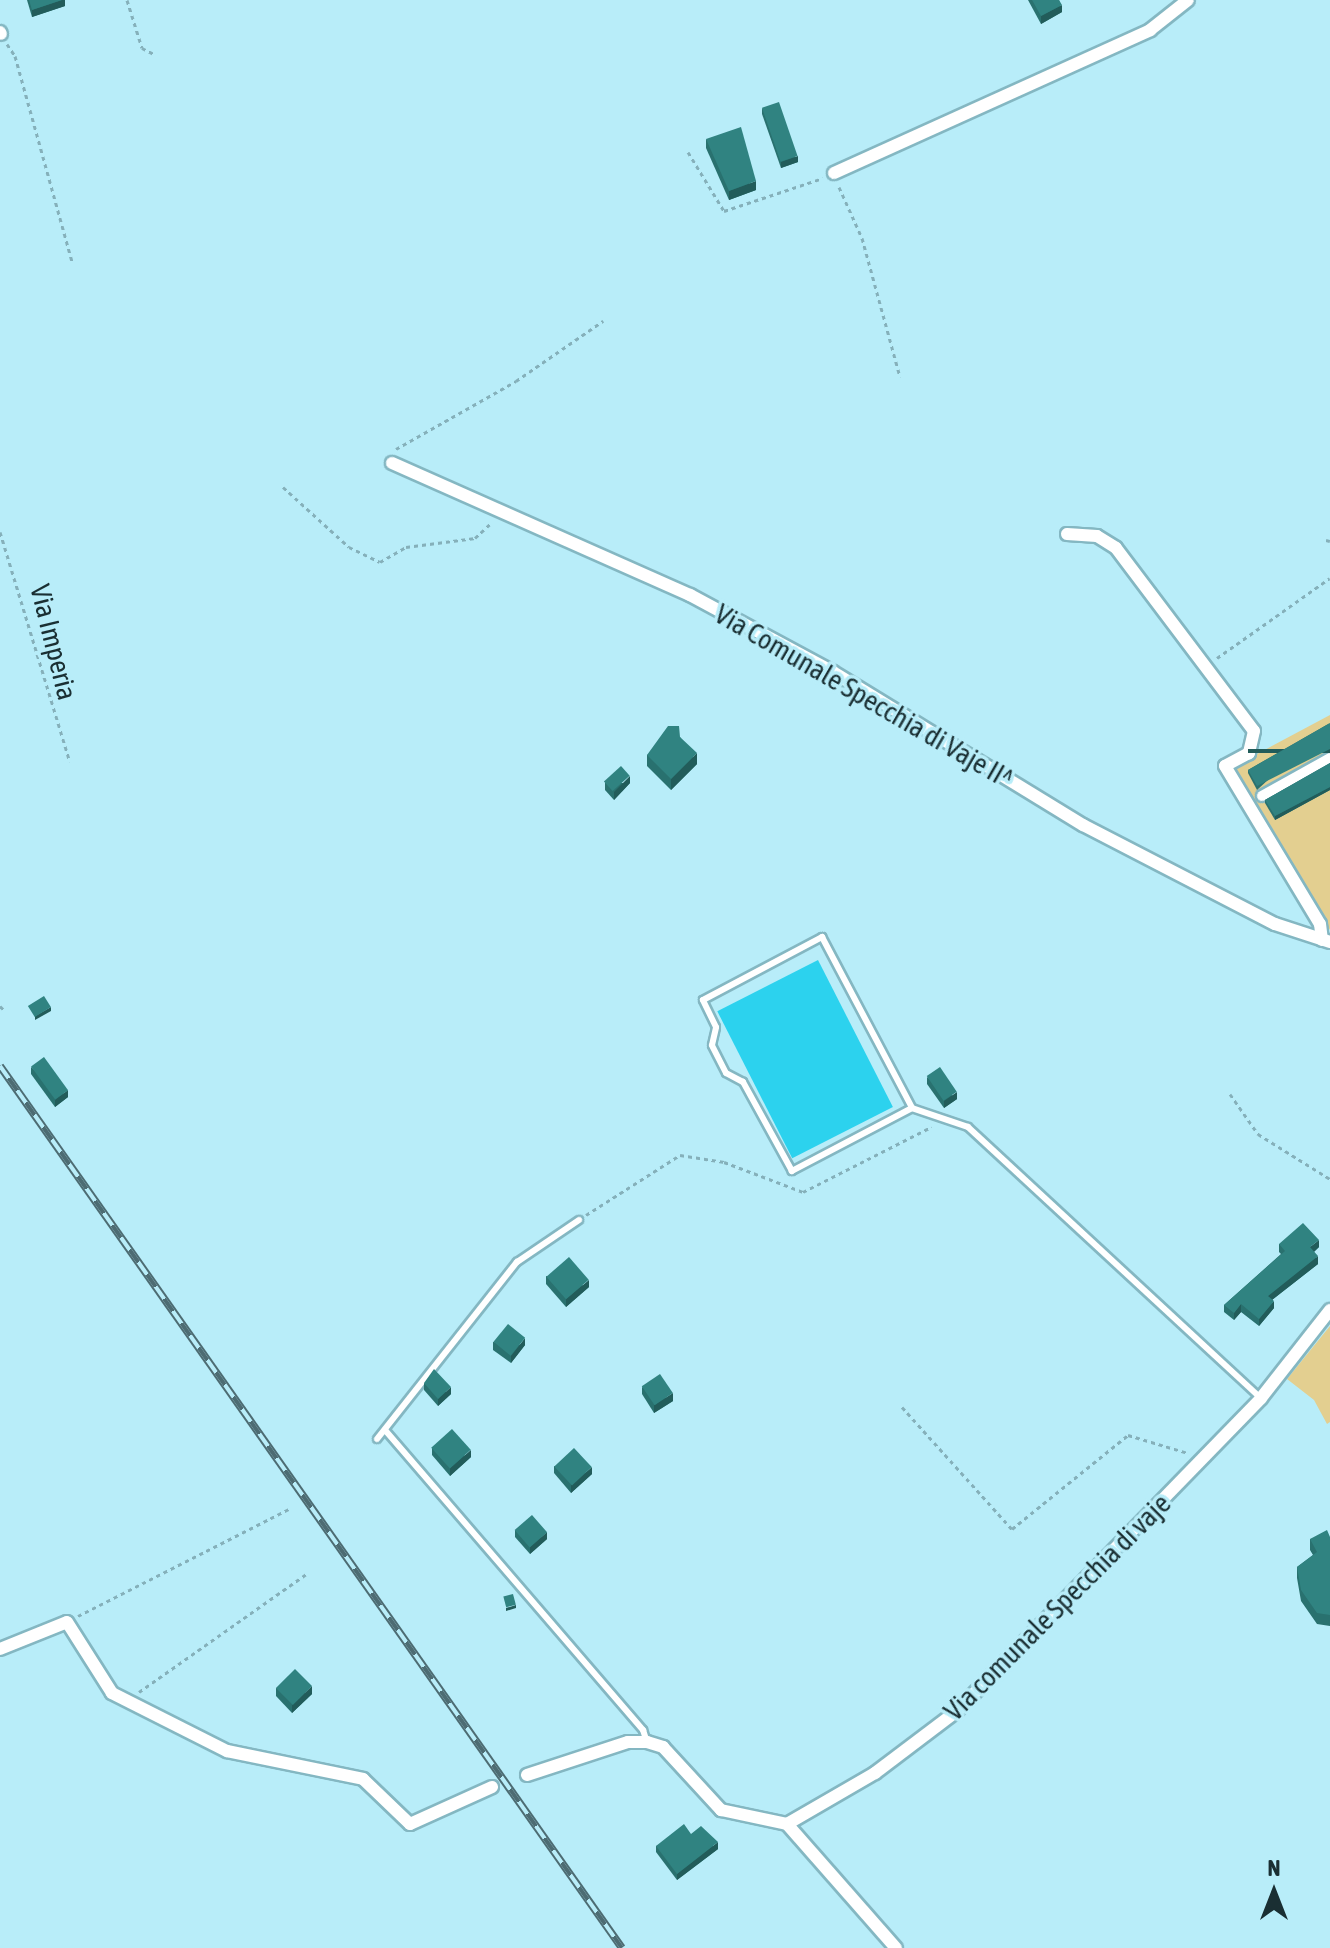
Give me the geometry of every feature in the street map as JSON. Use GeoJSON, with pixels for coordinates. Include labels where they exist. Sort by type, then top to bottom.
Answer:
{"type":"FeatureCollection","features":[{"type":"Feature","properties":{"kind":"street"},"geometry":{"type":"LineString","coordinates":[[834,173],[1150,30],[1182,2]]}},
{"type":"Feature","properties":{"kind":"street","name":"Via Comunale Specchia di Vaje II^"},"geometry":{"type":"LineString","coordinates":[[392,463],[690,595],[833,672],[1083,825],[1275,924],[1326,941]]}},
{"type":"Feature","properties":{"kind":"street"},"geometry":{"type":"LineString","coordinates":[[1067,534],[1097,536],[1116,548],[1254,731],[1255,744],[1249,753],[1225,766],[1320,924],[1326,941]]}},
{"type":"Feature","properties":{"kind":"street"},"geometry":{"type":"LineString","coordinates":[[1262,796],[1330,758]]}},
{"type":"Feature","properties":{"kind":"street","name":"Via comunale Specchia di vaje"},"geometry":{"type":"LineString","coordinates":[[787,1824],[875,1773],[957,1711],[1261,1398],[1330,1310]]}},
{"type":"Feature","properties":{"kind":"street"},"geometry":{"type":"LineString","coordinates":[[0,1649],[67,1622],[112,1693],[227,1751],[363,1779],[410,1824],[492,1787]]}},
{"type":"Feature","properties":{"kind":"street"},"geometry":{"type":"LineString","coordinates":[[527,1775],[628,1742],[647,1742],[663,1747],[721,1810],[749,1820],[787,1824],[896,1948]]}},
{"type":"Feature","properties":{"kind":"lane"},"geometry":{"type":"LineString","coordinates":[[912,1108],[792,1171],[743,1082],[726,1073],[712,1045],[716,1027],[703,1000],[822,937],[912,1108],[968,1127],[1261,1398]]}},
{"type":"Feature","properties":{"kind":"lane"},"geometry":{"type":"LineString","coordinates":[[377,1439],[517,1262],[579,1220]]}},
{"type":"Feature","properties":{"kind":"lane"},"geometry":{"type":"LineString","coordinates":[[385,1430],[643,1730],[647,1742]]}},
{"type":"Feature","properties":{"kind":"path"},"geometry":{"type":"LineString","coordinates":[[127,0],[142,48],[154,54]]}},
{"type":"Feature","properties":{"kind":"path"},"geometry":{"type":"LineString","coordinates":[[0,33],[15,56],[72,262]]}},
{"type":"Feature","properties":{"kind":"path"},"geometry":{"type":"LineString","coordinates":[[688,152],[724,211],[834,173],[862,238],[900,377]]}},
{"type":"Feature","properties":{"kind":"path"},"geometry":{"type":"LineString","coordinates":[[392,463],[390,457],[399,446],[464,410],[603,321]]}},
{"type":"Feature","properties":{"kind":"path"},"geometry":{"type":"LineString","coordinates":[[283,487],[360,556],[380,562],[406,547],[475,538],[500,509]]}},
{"type":"Feature","properties":{"kind":"path","name":"Via Imperia"},"geometry":{"type":"LineString","coordinates":[[0,532],[70,762]]}},
{"type":"Feature","properties":{"kind":"path"},"geometry":{"type":"LineString","coordinates":[[1213,673],[1218,656],[1330,578]]}},
{"type":"Feature","properties":{"kind":"path"},"geometry":{"type":"LineString","coordinates":[[0,1006],[5,1011]]}},
{"type":"Feature","properties":{"kind":"path"},"geometry":{"type":"LineString","coordinates":[[1230,1094],[1258,1134],[1330,1179]]}},
{"type":"Feature","properties":{"kind":"path"},"geometry":{"type":"LineString","coordinates":[[579,1220],[680,1155],[724,1162],[803,1192],[945,1119]]}},
{"type":"Feature","properties":{"kind":"path"},"geometry":{"type":"LineString","coordinates":[[902,1407],[1012,1529],[1128,1435],[1204,1458]]}},
{"type":"Feature","properties":{"kind":"path"},"geometry":{"type":"LineString","coordinates":[[67,1622],[289,1509]]}},
{"type":"Feature","properties":{"kind":"path"},"geometry":{"type":"LineString","coordinates":[[131,1703],[144,1686],[169,1674],[308,1573]]}},
{"type":"Feature","properties":{"kind":"shaded area"},"geometry":{"type":"Polygon","coordinates":[[[1330,715],[1330,930],[1231,768],[1330,715]]]}},
{"type":"Feature","properties":{"kind":"shaded area"},"geometry":{"type":"Polygon","coordinates":[[[1330,1326],[1330,1422],[1327,1424],[1314,1400],[1287,1379],[1330,1326]]]}},
{"type":"Feature","properties":{"kind":"water"},"geometry":{"type":"Polygon","coordinates":[[[818,960],[893,1107],[792,1158],[717,1011],[818,960]]]}},
{"type":"Feature","properties":{"kind":"building"},"geometry":{"type":"Polygon","coordinates":[[[29,0],[62,0],[32,10],[29,0]]]}},
{"type":"Feature","properties":{"kind":"building"},"geometry":{"type":"Polygon","coordinates":[[[1032,0],[1059,0],[1062,5],[1041,16],[1032,0]]]}},
{"type":"Feature","properties":{"kind":"building"},"geometry":{"type":"Polygon","coordinates":[[[779,102],[798,156],[781,162],[762,108],[779,102]]]}},
{"type":"Feature","properties":{"kind":"building"},"geometry":{"type":"Polygon","coordinates":[[[741,127],[756,181],[729,191],[706,139],[741,127]]]}},
{"type":"Feature","properties":{"kind":"building"},"geometry":{"type":"Polygon","coordinates":[[[1330,723],[1330,749],[1257,786],[1248,770],[1330,723]]]}},
{"type":"Feature","properties":{"kind":"building"},"geometry":{"type":"Polygon","coordinates":[[[668,726],[679,726],[680,737],[697,753],[671,779],[647,755],[668,726]]]}},
{"type":"Feature","properties":{"kind":"building"},"geometry":{"type":"Polygon","coordinates":[[[1330,763],[1330,787],[1275,816],[1265,800],[1330,763]]]}},
{"type":"Feature","properties":{"kind":"building"},"geometry":{"type":"Polygon","coordinates":[[[621,766],[630,776],[613,791],[604,781],[621,766]]]}},
{"type":"Feature","properties":{"kind":"building"},"geometry":{"type":"Polygon","coordinates":[[[44,996],[51,1007],[35,1017],[28,1006],[44,996]]]}},
{"type":"Feature","properties":{"kind":"building"},"geometry":{"type":"Polygon","coordinates":[[[44,1057],[68,1090],[55,1100],[31,1066],[44,1057]]]}},
{"type":"Feature","properties":{"kind":"building"},"geometry":{"type":"Polygon","coordinates":[[[940,1067],[957,1092],[944,1101],[927,1076],[940,1067]]]}},
{"type":"Feature","properties":{"kind":"building"},"geometry":{"type":"Polygon","coordinates":[[[1303,1223],[1319,1240],[1310,1247],[1318,1256],[1268,1296],[1274,1301],[1259,1319],[1241,1304],[1234,1313],[1224,1305],[1285,1251],[1279,1244],[1303,1223]]]}},
{"type":"Feature","properties":{"kind":"building"},"geometry":{"type":"Polygon","coordinates":[[[569,1257],[589,1280],[566,1299],[546,1277],[569,1257]]]}},
{"type":"Feature","properties":{"kind":"building"},"geometry":{"type":"Polygon","coordinates":[[[508,1324],[525,1338],[511,1356],[494,1342],[508,1324]]]}},
{"type":"Feature","properties":{"kind":"building"},"geometry":{"type":"Polygon","coordinates":[[[434,1369],[451,1387],[438,1399],[424,1383],[434,1369]]]}},
{"type":"Feature","properties":{"kind":"building"},"geometry":{"type":"Polygon","coordinates":[[[660,1374],[673,1393],[655,1405],[642,1386],[660,1374]]]}},
{"type":"Feature","properties":{"kind":"building"},"geometry":{"type":"Polygon","coordinates":[[[452,1429],[471,1450],[450,1469],[431,1448],[452,1429]]]}},
{"type":"Feature","properties":{"kind":"building"},"geometry":{"type":"Polygon","coordinates":[[[574,1448],[592,1467],[572,1485],[554,1466],[574,1448]]]}},
{"type":"Feature","properties":{"kind":"building"},"geometry":{"type":"Polygon","coordinates":[[[532,1515],[547,1532],[530,1547],[515,1530],[532,1515]]]}},
{"type":"Feature","properties":{"kind":"building"},"geometry":{"type":"Polygon","coordinates":[[[1327,1530],[1330,1537],[1330,1615],[1317,1613],[1301,1590],[1297,1567],[1317,1552],[1310,1539],[1327,1530]]]}},
{"type":"Feature","properties":{"kind":"building"},"geometry":{"type":"Polygon","coordinates":[[[513,1594],[516,1605],[506,1607],[503,1597],[513,1594]]]}},
{"type":"Feature","properties":{"kind":"building"},"geometry":{"type":"Polygon","coordinates":[[[295,1669],[312,1686],[293,1705],[276,1688],[295,1669]]]}},
{"type":"Feature","properties":{"kind":"building"},"geometry":{"type":"Polygon","coordinates":[[[684,1824],[691,1834],[701,1826],[718,1842],[677,1874],[656,1846],[684,1824]]]}},
{"type":"Feature","properties":{"kind":"railway"},"geometry":{"type":"LineString","coordinates":[[0,1066],[622,1948]]}}]}
